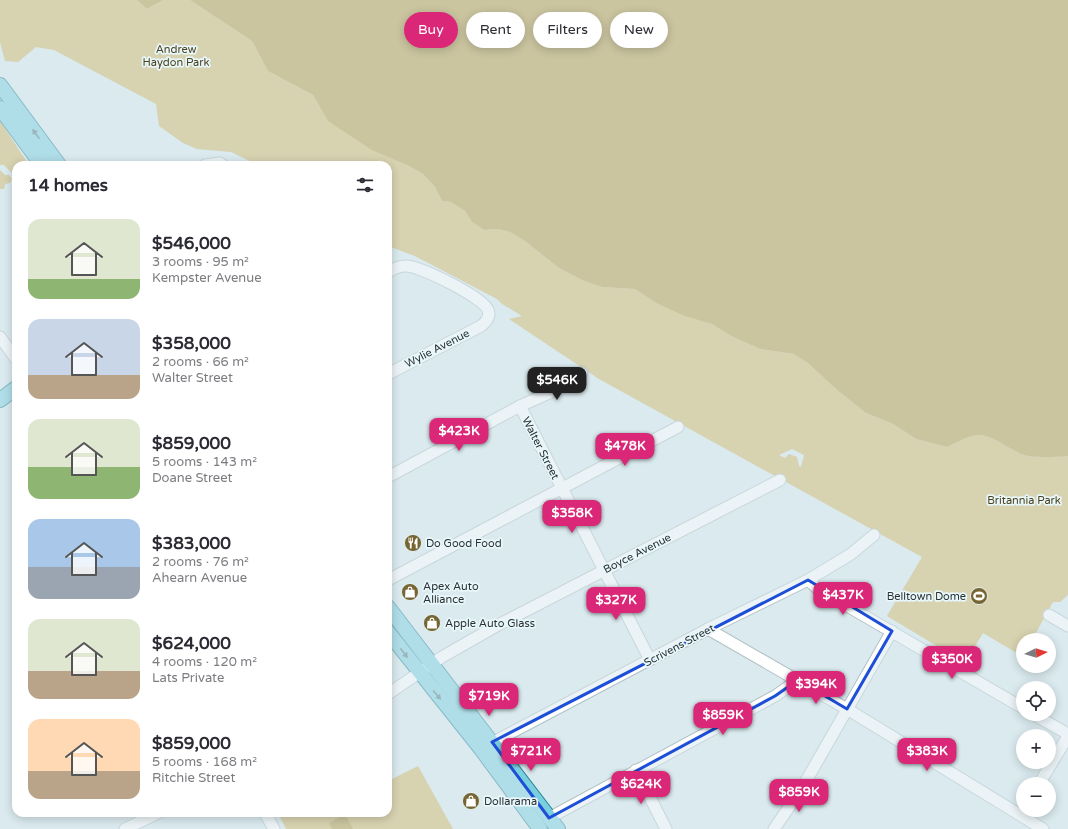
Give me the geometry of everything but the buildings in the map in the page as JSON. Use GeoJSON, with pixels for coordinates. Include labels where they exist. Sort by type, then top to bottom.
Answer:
{"type":"FeatureCollection","features":[{"type":"Feature","properties":{"kind":"main road"},"geometry":{"type":"LineString","coordinates":[[0,85],[56,161]]}},
{"type":"Feature","properties":{"kind":"main road"},"geometry":{"type":"LineString","coordinates":[[0,108],[39,161]]}},
{"type":"Feature","properties":{"kind":"main road"},"geometry":{"type":"LineString","coordinates":[[0,400],[12,391]]}},
{"type":"Feature","properties":{"kind":"main road"},"geometry":{"type":"LineString","coordinates":[[392,611],[432,665],[540,829]]}},
{"type":"Feature","properties":{"kind":"main road"},"geometry":{"type":"LineString","coordinates":[[392,637],[420,674],[486,746],[558,829]]}},
{"type":"Feature","properties":{"kind":"street","name":"Wylie Avenue"},"geometry":{"type":"LineString","coordinates":[[392,270],[404,266],[423,269],[484,304],[489,315],[486,322],[392,372]]}},
{"type":"Feature","properties":{"kind":"street"},"geometry":{"type":"LineString","coordinates":[[0,337],[12,354]]}},
{"type":"Feature","properties":{"kind":"street"},"geometry":{"type":"LineString","coordinates":[[392,475],[520,406],[549,393],[582,373]]}},
{"type":"Feature","properties":{"kind":"street","name":"Walter Street"},"geometry":{"type":"LineString","coordinates":[[520,406],[650,660]]}},
{"type":"Feature","properties":{"kind":"street"},"geometry":{"type":"LineString","coordinates":[[392,578],[678,427]]}},
{"type":"Feature","properties":{"kind":"street","name":"Boyce Avenue"},"geometry":{"type":"LineString","coordinates":[[392,692],[498,625],[780,480]]}},
{"type":"Feature","properties":{"kind":"street","name":"Scrivens Street"},"geometry":{"type":"LineString","coordinates":[[486,746],[708,629],[808,580],[851,554],[874,535]]}},
{"type":"Feature","properties":{"kind":"street"},"geometry":{"type":"LineString","coordinates":[[808,580],[818,589],[1016,704]]}},
{"type":"Feature","properties":{"kind":"street"},"geometry":{"type":"LineString","coordinates":[[1049,615],[1068,626]]}},
{"type":"Feature","properties":{"kind":"street"},"geometry":{"type":"LineString","coordinates":[[708,629],[798,680],[1016,810]]}},
{"type":"Feature","properties":{"kind":"street"},"geometry":{"type":"LineString","coordinates":[[774,829],[802,788],[892,631]]}},
{"type":"Feature","properties":{"kind":"street"},"geometry":{"type":"LineString","coordinates":[[549,818],[775,696],[798,680]]}},
{"type":"Feature","properties":{"kind":"street"},"geometry":{"type":"LineString","coordinates":[[1043,777],[1068,735],[1045,721]]}},
{"type":"Feature","properties":{"kind":"street"},"geometry":{"type":"LineString","coordinates":[[636,770],[666,829]]}},
{"type":"Feature","properties":{"kind":"street"},"geometry":{"type":"LineString","coordinates":[[125,829],[150,817]]}},
{"type":"Feature","properties":{"kind":"street"},"geometry":{"type":"LineString","coordinates":[[267,817],[274,829]]}},
{"type":"Feature","properties":{"kind":"street"},"geometry":{"type":"LineString","coordinates":[[1026,817],[1043,829]]}},
{"type":"Feature","properties":{"kind":"highlighted area"},"geometry":{"type":"Polygon","coordinates":[[[808,580],[892,631],[847,709],[798,680],[775,696],[549,818],[492,742],[808,580]]]}},
{"type":"Feature","properties":{"kind":"green space"},"geometry":{"type":"Polygon","coordinates":[[[0,0],[137,0],[147,9],[163,0],[190,0],[252,41],[268,71],[313,95],[328,121],[423,174],[435,187],[442,201],[451,202],[465,211],[472,222],[484,230],[498,229],[510,232],[525,241],[559,268],[584,281],[602,287],[635,289],[656,303],[712,324],[731,336],[760,349],[794,354],[808,363],[837,390],[866,413],[893,424],[916,439],[947,447],[975,435],[979,435],[991,438],[1028,456],[1068,456],[1068,595],[1060,602],[1053,602],[1036,633],[1016,633],[1016,652],[983,633],[965,663],[887,616],[922,557],[599,379],[509,319],[522,316],[502,304],[497,299],[415,256],[392,247],[392,161],[250,161],[231,152],[197,149],[183,143],[159,126],[156,104],[54,50],[36,47],[18,62],[5,61],[0,42],[0,0]],[[792,449],[779,455],[785,458],[789,454],[797,457],[799,466],[801,467],[804,455],[792,449]]]}},
{"type":"Feature","properties":{"kind":"green space"},"geometry":{"type":"Polygon","coordinates":[[[0,121],[26,161],[12,161],[12,173],[4,165],[0,165],[0,121]]]}},
{"type":"Feature","properties":{"kind":"green space"},"geometry":{"type":"Polygon","coordinates":[[[0,170],[5,175],[9,175],[12,179],[10,183],[5,184],[4,189],[0,189],[0,170]]]}},
{"type":"Feature","properties":{"kind":"green space"},"geometry":{"type":"Polygon","coordinates":[[[418,766],[453,829],[286,829],[280,817],[392,817],[392,779],[418,766]]]}},
{"type":"Feature","properties":{"kind":"shaded area"},"geometry":{"type":"Polygon","coordinates":[[[137,0],[163,0],[147,9],[137,0]]]}},
{"type":"Feature","properties":{"kind":"shaded area"},"geometry":{"type":"Polygon","coordinates":[[[190,0],[1068,0],[1068,456],[1028,456],[991,438],[979,435],[967,438],[947,447],[916,439],[893,424],[866,413],[837,390],[808,363],[794,354],[760,349],[731,336],[712,324],[685,316],[656,303],[635,289],[602,287],[584,281],[559,268],[525,241],[510,232],[498,229],[484,230],[472,222],[465,211],[451,202],[442,201],[435,187],[423,174],[407,165],[372,150],[328,121],[313,95],[268,71],[252,41],[190,0]]]}},
{"type":"Feature","properties":{"kind":"shaded area"},"geometry":{"type":"Polygon","coordinates":[[[340,817],[347,817],[353,829],[332,829],[329,823],[340,817]]]}},
{"type":"Feature","properties":{"kind":"place","name":"Do Good Food"},"geometry":{"type":"Point","coordinates":[413,543]}},
{"type":"Feature","properties":{"kind":"place","name":"Apex Auto Alliance"},"geometry":{"type":"Point","coordinates":[410,592]}},
{"type":"Feature","properties":{"kind":"place","name":"Belltown Dome"},"geometry":{"type":"Point","coordinates":[979,596]}},
{"type":"Feature","properties":{"kind":"place","name":"Apple Auto Glass"},"geometry":{"type":"Point","coordinates":[432,623]}},
{"type":"Feature","properties":{"kind":"place","name":"Dollarama"},"geometry":{"type":"Point","coordinates":[471,801]}},
{"type":"Feature","properties":{"kind":"park label","name":"Andrew Haydon Park"},"geometry":{"type":"Point","coordinates":[176,55]}},
{"type":"Feature","properties":{"kind":"park label","name":"Britannia Park"},"geometry":{"type":"Point","coordinates":[1024,500]}}]}
